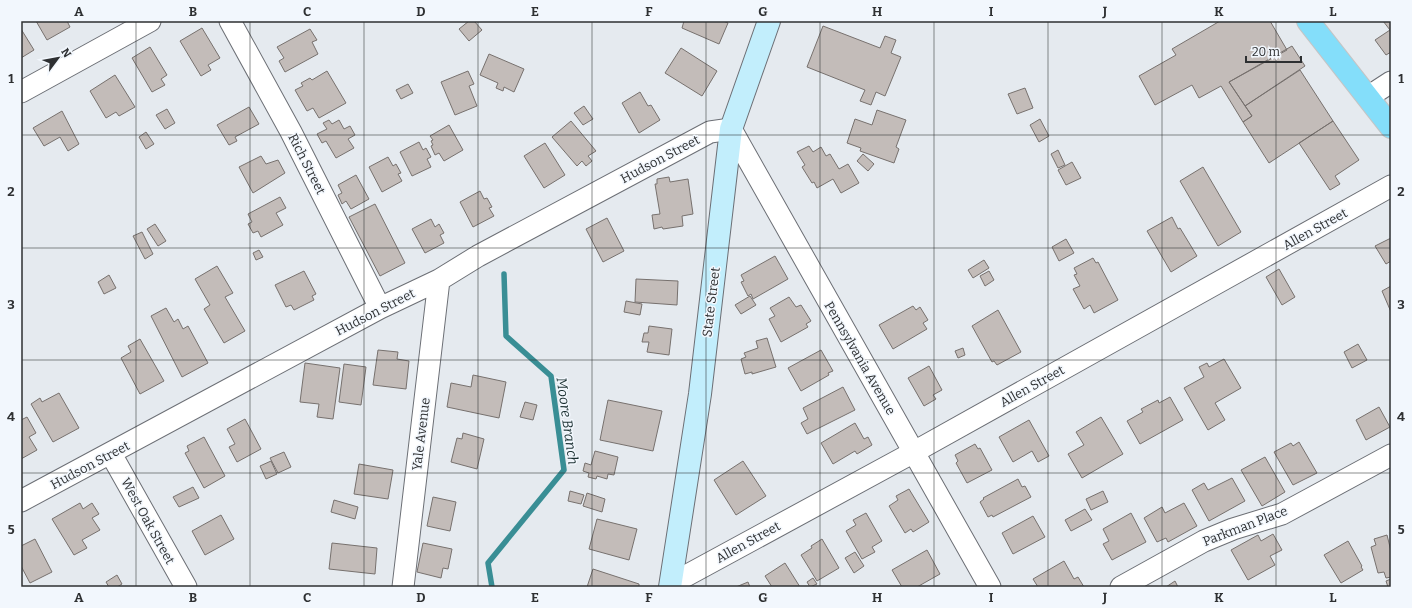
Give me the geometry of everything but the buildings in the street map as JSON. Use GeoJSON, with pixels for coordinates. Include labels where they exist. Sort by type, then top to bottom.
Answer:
{"type":"FeatureCollection","features":[{"type":"Feature","properties":{"kind":"main road"},"geometry":{"type":"LineString","coordinates":[[1308,21],[1391,127]]}},
{"type":"Feature","properties":{"kind":"street"},"geometry":{"type":"LineString","coordinates":[[21,92],[150,21]]}},
{"type":"Feature","properties":{"kind":"street","name":"Rich Street"},"geometry":{"type":"LineString","coordinates":[[230,21],[291,132],[380,308]]}},
{"type":"Feature","properties":{"kind":"street","name":"State Street"},"geometry":{"type":"LineString","coordinates":[[671,586],[700,394],[731,129],[769,21]]}},
{"type":"Feature","properties":{"kind":"street"},"geometry":{"type":"LineString","coordinates":[[1368,97],[1391,82]]}},
{"type":"Feature","properties":{"kind":"street","name":"Hudson Street"},"geometry":{"type":"LineString","coordinates":[[21,501],[111,454],[380,308],[439,280],[478,256],[710,132],[731,129]]}},
{"type":"Feature","properties":{"kind":"street","name":"Pennsylvania Avenue"},"geometry":{"type":"LineString","coordinates":[[731,129],[990,587]]}},
{"type":"Feature","properties":{"kind":"street","name":"Allen Street"},"geometry":{"type":"LineString","coordinates":[[671,586],[1391,186]]}},
{"type":"Feature","properties":{"kind":"street","name":"Yale Avenue"},"geometry":{"type":"LineString","coordinates":[[403,587],[439,280]]}},
{"type":"Feature","properties":{"kind":"street","name":"West Oak Street"},"geometry":{"type":"LineString","coordinates":[[111,454],[186,587]]}},
{"type":"Feature","properties":{"kind":"street","name":"Parkman Place"},"geometry":{"type":"LineString","coordinates":[[1121,587],[1204,541],[1233,529],[1282,514],[1391,455]]}},
{"type":"Feature","properties":{"kind":"waterway","name":"Moore Branch"},"geometry":{"type":"LineString","coordinates":[[492,587],[488,563],[564,470],[551,376],[506,336],[504,274]]}}]}
